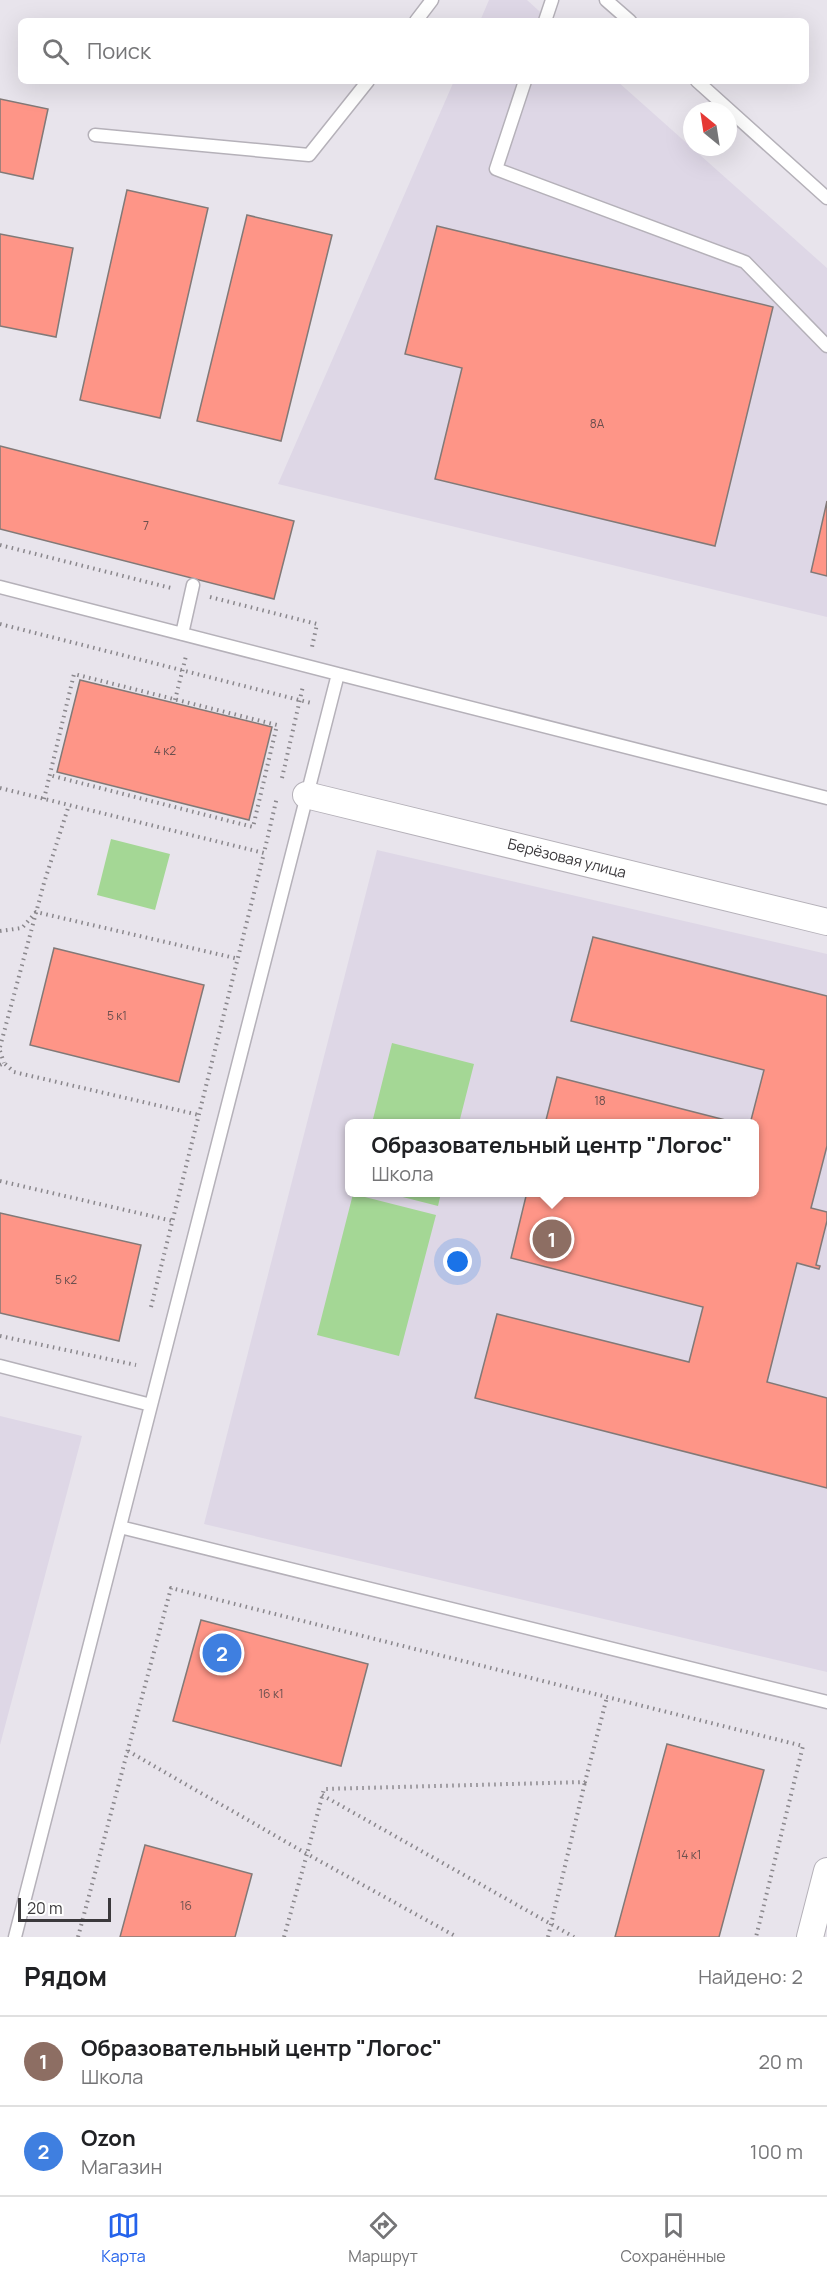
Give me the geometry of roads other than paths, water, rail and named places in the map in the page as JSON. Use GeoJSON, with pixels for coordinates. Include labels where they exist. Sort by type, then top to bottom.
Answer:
{"type":"FeatureCollection","features":[{"type":"Feature","properties":{"kind":"street","name":"Берёзовая улица"},"geometry":{"type":"LineString","coordinates":[[306,795],[827,922]]}},
{"type":"Feature","properties":{"kind":"street"},"geometry":{"type":"LineString","coordinates":[[810,1937],[827,1872]]}},
{"type":"Feature","properties":{"kind":"lane"},"geometry":{"type":"LineString","coordinates":[[418,18],[432,0]]}},
{"type":"Feature","properties":{"kind":"lane"},"geometry":{"type":"LineString","coordinates":[[546,18],[552,0]]}},
{"type":"Feature","properties":{"kind":"lane"},"geometry":{"type":"LineString","coordinates":[[606,0],[627,18]]}},
{"type":"Feature","properties":{"kind":"lane"},"geometry":{"type":"LineString","coordinates":[[95,135],[309,155],[366,84]]}},
{"type":"Feature","properties":{"kind":"lane"},"geometry":{"type":"LineString","coordinates":[[524,84],[496,169],[745,262],[827,346]]}},
{"type":"Feature","properties":{"kind":"lane"},"geometry":{"type":"LineString","coordinates":[[700,84],[827,198]]}},
{"type":"Feature","properties":{"kind":"lane"},"geometry":{"type":"LineString","coordinates":[[0,586],[827,798]]}},
{"type":"Feature","properties":{"kind":"lane"},"geometry":{"type":"LineString","coordinates":[[186,634],[192,589]]}},
{"type":"Feature","properties":{"kind":"lane"},"geometry":{"type":"LineString","coordinates":[[15,1937],[338,674]]}},
{"type":"Feature","properties":{"kind":"lane"},"geometry":{"type":"LineString","coordinates":[[0,1366],[151,1405]]}},
{"type":"Feature","properties":{"kind":"lane"},"geometry":{"type":"LineString","coordinates":[[120,1527],[827,1702]]}},
{"type":"Feature","properties":{"kind":"place","name":"Образовательный центр \"Логос\""},"geometry":{"type":"Point","coordinates":[552,1239]}},
{"type":"Feature","properties":{"kind":"place","name":"Ozon"},"geometry":{"type":"Point","coordinates":[222,1653]}}]}
